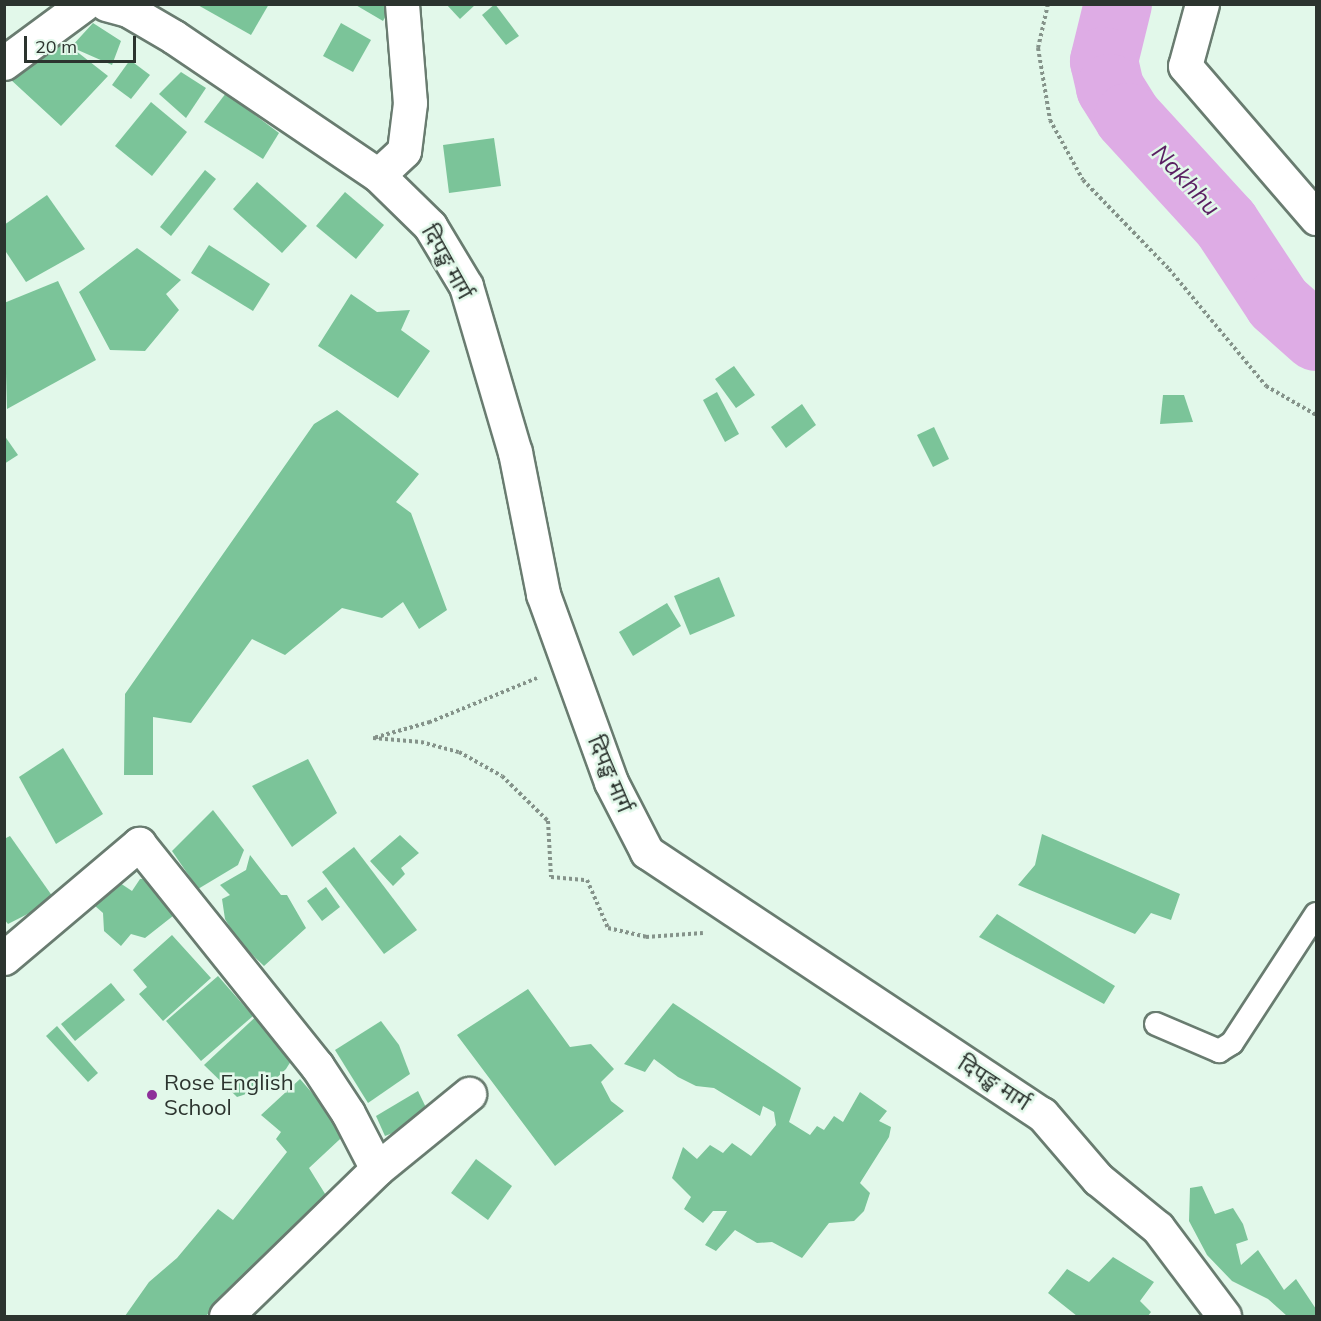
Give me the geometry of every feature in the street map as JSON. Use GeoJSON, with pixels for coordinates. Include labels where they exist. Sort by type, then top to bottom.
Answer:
{"type":"FeatureCollection","features":[{"type":"Feature","properties":{"kind":"street"},"geometry":{"type":"LineString","coordinates":[[378,176],[404,151],[410,103],[402,4]]}},
{"type":"Feature","properties":{"kind":"street"},"geometry":{"type":"LineString","coordinates":[[1202,4],[1185,66],[1317,218]]}},
{"type":"Feature","properties":{"kind":"street"},"geometry":{"type":"LineString","coordinates":[[4,63],[105,5]]}},
{"type":"Feature","properties":{"kind":"street","name":"दिपङ्ख मार्ग"},"geometry":{"type":"LineString","coordinates":[[105,5],[128,10],[174,37],[378,176],[430,226],[466,286],[515,452],[543,594],[611,782],[647,852],[1042,1114],[1098,1179],[1158,1228],[1224,1317]]}},
{"type":"Feature","properties":{"kind":"street"},"geometry":{"type":"LineString","coordinates":[[4,958],[139,844],[317,1066],[348,1113],[377,1169]]}},
{"type":"Feature","properties":{"kind":"street"},"geometry":{"type":"LineString","coordinates":[[226,1317],[377,1169],[469,1094]]}},
{"type":"Feature","properties":{"kind":"lane"},"geometry":{"type":"LineString","coordinates":[[1156,1024],[1219,1052],[1232,1043],[1317,914]]}},
{"type":"Feature","properties":{"kind":"path"},"geometry":{"type":"LineString","coordinates":[[1048,4],[1038,48],[1050,120],[1083,180],[1169,269],[1266,386],[1317,415]]}},
{"type":"Feature","properties":{"kind":"path"},"geometry":{"type":"LineString","coordinates":[[567,664],[430,722],[373,738],[420,742],[459,752],[502,776],[548,821],[551,877],[587,880],[608,928],[646,937],[705,934]]}},
{"type":"Feature","properties":{"kind":"building"},"geometry":{"type":"Polygon","coordinates":[[[196,4],[269,4],[251,35],[196,4]]]}},
{"type":"Feature","properties":{"kind":"building"},"geometry":{"type":"Polygon","coordinates":[[[354,4],[393,4],[383,21],[354,4]]]}},
{"type":"Feature","properties":{"kind":"building"},"geometry":{"type":"Polygon","coordinates":[[[446,4],[476,4],[460,19],[446,4]]]}},
{"type":"Feature","properties":{"kind":"building"},"geometry":{"type":"Polygon","coordinates":[[[495,4],[519,36],[506,45],[482,15],[495,4]]]}},
{"type":"Feature","properties":{"kind":"building"},"geometry":{"type":"Polygon","coordinates":[[[93,23],[121,41],[112,65],[71,47],[93,23]]]}},
{"type":"Feature","properties":{"kind":"building"},"geometry":{"type":"Polygon","coordinates":[[[341,23],[371,40],[353,72],[323,56],[341,23]]]}},
{"type":"Feature","properties":{"kind":"building"},"geometry":{"type":"Polygon","coordinates":[[[54,33],[108,76],[61,126],[10,79],[54,33]]]}},
{"type":"Feature","properties":{"kind":"building"},"geometry":{"type":"Polygon","coordinates":[[[130,60],[150,75],[131,99],[112,85],[130,60]]]}},
{"type":"Feature","properties":{"kind":"building"},"geometry":{"type":"Polygon","coordinates":[[[181,72],[206,88],[186,118],[159,94],[181,72]]]}},
{"type":"Feature","properties":{"kind":"building"},"geometry":{"type":"Polygon","coordinates":[[[226,93],[279,133],[263,159],[204,122],[226,93]]]}},
{"type":"Feature","properties":{"kind":"building"},"geometry":{"type":"Polygon","coordinates":[[[151,102],[187,132],[152,176],[115,146],[151,102]]]}},
{"type":"Feature","properties":{"kind":"building"},"geometry":{"type":"Polygon","coordinates":[[[494,138],[501,186],[449,193],[443,145],[494,138]]]}},
{"type":"Feature","properties":{"kind":"building"},"geometry":{"type":"Polygon","coordinates":[[[205,170],[216,179],[171,236],[160,227],[205,170]]]}},
{"type":"Feature","properties":{"kind":"building"},"geometry":{"type":"Polygon","coordinates":[[[257,182],[307,226],[282,253],[233,209],[257,182]]]}},
{"type":"Feature","properties":{"kind":"building"},"geometry":{"type":"Polygon","coordinates":[[[345,192],[384,225],[356,259],[316,226],[345,192]]]}},
{"type":"Feature","properties":{"kind":"building"},"geometry":{"type":"Polygon","coordinates":[[[47,195],[85,249],[26,282],[4,249],[4,225],[47,195]]]}},
{"type":"Feature","properties":{"kind":"building"},"geometry":{"type":"Polygon","coordinates":[[[209,245],[270,284],[253,311],[191,273],[209,245]]]}},
{"type":"Feature","properties":{"kind":"building"},"geometry":{"type":"Polygon","coordinates":[[[137,248],[181,280],[166,294],[179,310],[145,351],[110,350],[79,292],[137,248]]]}},
{"type":"Feature","properties":{"kind":"building"},"geometry":{"type":"Polygon","coordinates":[[[58,281],[96,360],[7,409],[4,303],[58,281]]]}},
{"type":"Feature","properties":{"kind":"building"},"geometry":{"type":"Polygon","coordinates":[[[351,294],[377,312],[410,310],[401,330],[430,351],[398,398],[318,346],[351,294]]]}},
{"type":"Feature","properties":{"kind":"building"},"geometry":{"type":"Polygon","coordinates":[[[734,366],[755,395],[736,408],[715,379],[734,366]]]}},
{"type":"Feature","properties":{"kind":"building"},"geometry":{"type":"Polygon","coordinates":[[[717,392],[739,434],[725,442],[703,400],[717,392]]]}},
{"type":"Feature","properties":{"kind":"building"},"geometry":{"type":"Polygon","coordinates":[[[1163,395],[1184,395],[1193,422],[1160,424],[1163,395]]]}},
{"type":"Feature","properties":{"kind":"building"},"geometry":{"type":"Polygon","coordinates":[[[802,404],[816,425],[786,448],[771,427],[802,404]]]}},
{"type":"Feature","properties":{"kind":"building"},"geometry":{"type":"Polygon","coordinates":[[[337,410],[419,474],[396,502],[411,513],[447,610],[419,629],[403,602],[382,618],[342,608],[285,655],[252,639],[191,723],[153,717],[153,775],[124,775],[125,694],[314,424],[337,410]]]}},
{"type":"Feature","properties":{"kind":"building"},"geometry":{"type":"Polygon","coordinates":[[[934,427],[949,459],[933,467],[917,435],[934,427]]]}},
{"type":"Feature","properties":{"kind":"building"},"geometry":{"type":"Polygon","coordinates":[[[4,435],[18,455],[4,464],[4,435]]]}},
{"type":"Feature","properties":{"kind":"building"},"geometry":{"type":"Polygon","coordinates":[[[719,577],[735,616],[690,635],[674,596],[719,577]]]}},
{"type":"Feature","properties":{"kind":"building"},"geometry":{"type":"Polygon","coordinates":[[[667,603],[681,626],[633,656],[619,632],[667,603]]]}},
{"type":"Feature","properties":{"kind":"building"},"geometry":{"type":"Polygon","coordinates":[[[63,748],[103,814],[56,844],[19,777],[63,748]]]}},
{"type":"Feature","properties":{"kind":"building"},"geometry":{"type":"Polygon","coordinates":[[[308,759],[337,813],[292,847],[252,786],[308,759]]]}},
{"type":"Feature","properties":{"kind":"building"},"geometry":{"type":"Polygon","coordinates":[[[213,810],[244,850],[238,865],[198,889],[172,851],[213,810]]]}},
{"type":"Feature","properties":{"kind":"building"},"geometry":{"type":"Polygon","coordinates":[[[1042,834],[1180,894],[1171,920],[1151,913],[1135,934],[1018,885],[1035,865],[1042,834]]]}},
{"type":"Feature","properties":{"kind":"building"},"geometry":{"type":"Polygon","coordinates":[[[400,835],[419,853],[401,868],[405,874],[393,886],[370,861],[400,835]]]}},
{"type":"Feature","properties":{"kind":"building"},"geometry":{"type":"Polygon","coordinates":[[[10,836],[55,900],[8,924],[4,919],[4,839],[10,836]]]}},
{"type":"Feature","properties":{"kind":"building"},"geometry":{"type":"Polygon","coordinates":[[[354,847],[417,930],[384,954],[322,872],[354,847]]]}},
{"type":"Feature","properties":{"kind":"building"},"geometry":{"type":"Polygon","coordinates":[[[250,855],[281,895],[287,895],[306,928],[264,966],[238,941],[225,919],[222,899],[230,895],[220,885],[246,870],[250,855]]]}},
{"type":"Feature","properties":{"kind":"building"},"geometry":{"type":"Polygon","coordinates":[[[155,878],[178,912],[145,938],[131,934],[121,946],[104,931],[103,913],[94,905],[120,883],[132,891],[140,879],[155,878]]]}},
{"type":"Feature","properties":{"kind":"building"},"geometry":{"type":"Polygon","coordinates":[[[326,887],[340,907],[322,921],[307,901],[326,887]]]}},
{"type":"Feature","properties":{"kind":"building"},"geometry":{"type":"Polygon","coordinates":[[[997,914],[1115,986],[1104,1004],[979,937],[997,914]]]}},
{"type":"Feature","properties":{"kind":"building"},"geometry":{"type":"Polygon","coordinates":[[[172,935],[211,978],[163,1021],[139,994],[147,987],[133,970],[172,935]]]}},
{"type":"Feature","properties":{"kind":"building"},"geometry":{"type":"Polygon","coordinates":[[[218,976],[253,1016],[201,1061],[166,1021],[218,976]]]}},
{"type":"Feature","properties":{"kind":"building"},"geometry":{"type":"Polygon","coordinates":[[[111,983],[125,1000],[75,1041],[61,1024],[111,983]]]}},
{"type":"Feature","properties":{"kind":"building"},"geometry":{"type":"Polygon","coordinates":[[[528,989],[570,1047],[591,1044],[614,1069],[601,1082],[611,1101],[624,1111],[555,1166],[457,1035],[528,989]]]}},
{"type":"Feature","properties":{"kind":"building"},"geometry":{"type":"Polygon","coordinates":[[[673,1003],[801,1088],[789,1122],[810,1135],[817,1126],[824,1130],[834,1116],[843,1122],[860,1092],[887,1111],[879,1121],[891,1127],[889,1137],[860,1183],[870,1193],[864,1211],[854,1221],[829,1223],[802,1258],[772,1242],[757,1243],[735,1230],[716,1251],[705,1245],[727,1211],[713,1211],[703,1223],[684,1209],[691,1197],[672,1178],[683,1147],[697,1159],[710,1145],[723,1153],[732,1143],[751,1156],[776,1125],[774,1112],[763,1106],[760,1116],[714,1088],[696,1086],[678,1077],[654,1059],[645,1072],[624,1064],[673,1003]]]}},
{"type":"Feature","properties":{"kind":"building"},"geometry":{"type":"Polygon","coordinates":[[[263,1010],[298,1050],[286,1069],[267,1087],[237,1097],[204,1065],[263,1010]]]}},
{"type":"Feature","properties":{"kind":"building"},"geometry":{"type":"Polygon","coordinates":[[[381,1021],[399,1045],[410,1074],[368,1103],[335,1050],[381,1021]]]}},
{"type":"Feature","properties":{"kind":"building"},"geometry":{"type":"Polygon","coordinates":[[[57,1026],[98,1073],[88,1082],[46,1036],[57,1026]]]}},
{"type":"Feature","properties":{"kind":"building"},"geometry":{"type":"Polygon","coordinates":[[[300,1079],[313,1094],[323,1091],[354,1126],[309,1168],[327,1197],[271,1248],[206,1316],[125,1316],[149,1282],[177,1258],[218,1209],[233,1220],[287,1152],[276,1139],[281,1132],[261,1115],[300,1079]]]}},
{"type":"Feature","properties":{"kind":"building"},"geometry":{"type":"Polygon","coordinates":[[[418,1091],[431,1118],[385,1136],[376,1116],[418,1091]]]}},
{"type":"Feature","properties":{"kind":"building"},"geometry":{"type":"Polygon","coordinates":[[[476,1159],[512,1186],[488,1220],[451,1193],[476,1159]]]}},
{"type":"Feature","properties":{"kind":"building"},"geometry":{"type":"Polygon","coordinates":[[[1202,1186],[1215,1214],[1233,1208],[1243,1224],[1248,1240],[1236,1244],[1241,1265],[1258,1250],[1284,1290],[1296,1279],[1316,1309],[1316,1316],[1287,1316],[1268,1299],[1232,1281],[1207,1255],[1189,1221],[1190,1188],[1202,1186]]]}},
{"type":"Feature","properties":{"kind":"building"},"geometry":{"type":"Polygon","coordinates":[[[1113,1257],[1154,1282],[1140,1301],[1151,1312],[1148,1316],[1077,1316],[1048,1293],[1067,1269],[1089,1282],[1113,1257]]]}},
{"type":"Feature","properties":{"kind":"waterway","name":"Nakhhu"},"geometry":{"type":"LineString","coordinates":[[1118,4],[1104,61],[1110,88],[1128,117],[1226,224],[1278,303],[1316,337]]}},
{"type":"Feature","properties":{"kind":"place","name":"Rose English School"},"geometry":{"type":"Point","coordinates":[152,1095]}}]}
